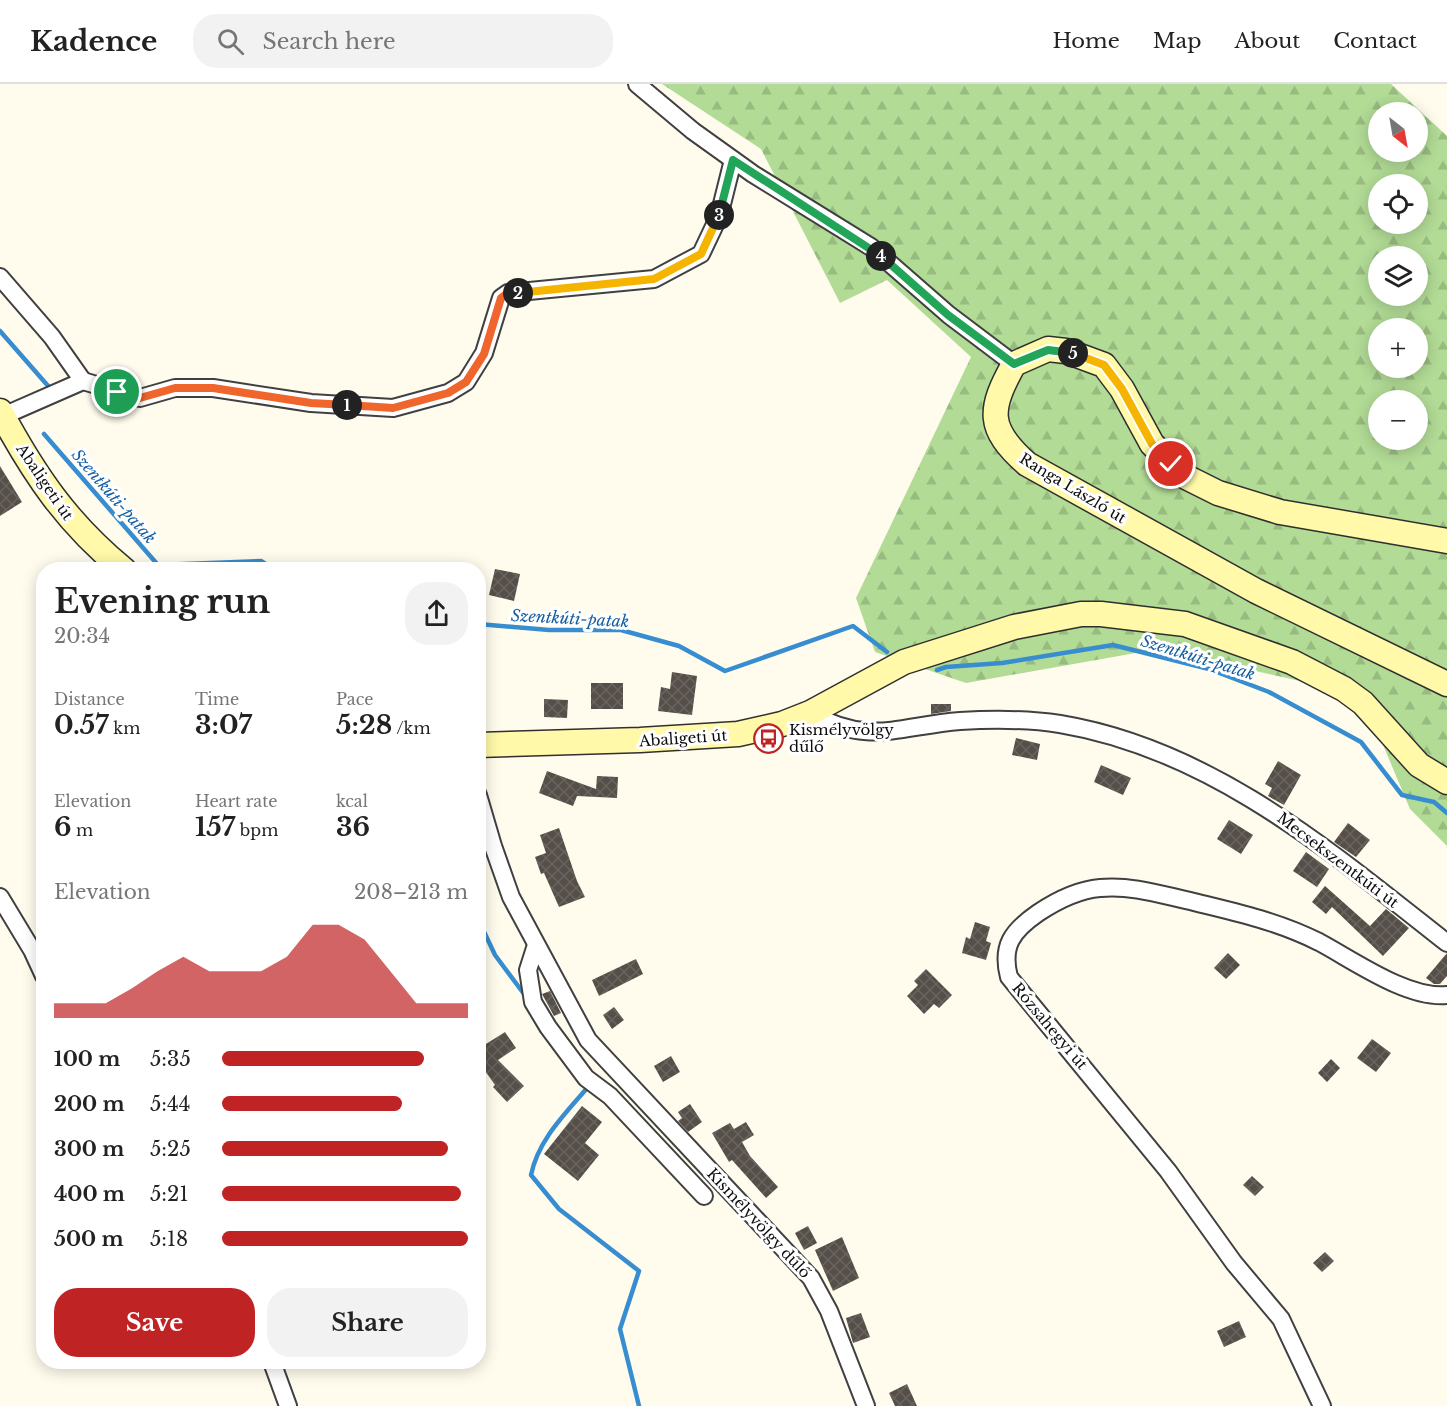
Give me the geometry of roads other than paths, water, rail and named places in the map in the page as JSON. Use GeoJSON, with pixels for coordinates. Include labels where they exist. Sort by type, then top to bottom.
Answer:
{"type":"FeatureCollection","features":[{"type":"Feature","properties":{"kind":"main road"},"geometry":{"type":"LineString","coordinates":[[1014,364],[1048,350],[1066,351],[1104,365],[1122,389],[1152,444],[1186,477],[1218,493],[1280,512],[1447,541]]}},
{"type":"Feature","properties":{"kind":"main road","name":"Ranga László út"},"geometry":{"type":"LineString","coordinates":[[1014,364],[994,406],[1000,434],[1012,451],[1027,464],[1256,591],[1447,684]]}},
{"type":"Feature","properties":{"kind":"main road","name":"Abaligeti út"},"geometry":{"type":"LineString","coordinates":[[1,414],[68,518],[115,562]]}},
{"type":"Feature","properties":{"kind":"main road","name":"Abaligeti út"},"geometry":{"type":"LineString","coordinates":[[486,740],[738,734],[782,724],[810,713],[904,662],[1014,627],[1055,618],[1101,614],[1185,624],[1292,662],[1344,689],[1363,703],[1419,765],[1447,782]]}},
{"type":"Feature","properties":{"kind":"street"},"geometry":{"type":"LineString","coordinates":[[637,84],[693,131],[733,160],[871,247],[948,315],[1014,364]]}},
{"type":"Feature","properties":{"kind":"street"},"geometry":{"type":"LineString","coordinates":[[0,277],[51,338],[83,381],[140,398],[175,388],[213,388],[311,403],[393,408],[448,393],[466,382],[484,354],[501,298],[508,293],[654,279],[701,254],[719,216],[733,160]]}},
{"type":"Feature","properties":{"kind":"street"},"geometry":{"type":"LineString","coordinates":[[1,414],[83,381]]}},
{"type":"Feature","properties":{"kind":"street","name":"Mecsekszentkúti út"},"geometry":{"type":"LineString","coordinates":[[810,713],[834,726],[860,732],[904,730],[958,721],[1012,719],[1059,724],[1112,735],[1157,752],[1220,781],[1286,818],[1447,943]]}},
{"type":"Feature","properties":{"kind":"street","name":"Kismélyvölgy dűlő"},"geometry":{"type":"LineString","coordinates":[[486,819],[512,897],[588,1040],[811,1278],[829,1311],[866,1406]]}},
{"type":"Feature","properties":{"kind":"street","name":"Rózsahegyi út"},"geometry":{"type":"LineString","coordinates":[[1322,1406],[1281,1319],[1234,1263],[1168,1171],[1009,977],[1004,956],[1010,941],[1028,920],[1059,899],[1099,888],[1142,889],[1248,914],[1318,942],[1366,971],[1420,992],[1447,995]]}},
{"type":"Feature","properties":{"kind":"street"},"geometry":{"type":"LineString","coordinates":[[0,897],[36,959]]}},
{"type":"Feature","properties":{"kind":"street","name":"Kismélyvölgy dűlő"},"geometry":{"type":"LineString","coordinates":[[536,945],[528,970],[533,1002],[548,1027],[586,1078],[610,1096],[704,1196]]}},
{"type":"Feature","properties":{"kind":"street"},"geometry":{"type":"LineString","coordinates":[[275,1369],[288,1406]]}},
{"type":"Feature","properties":{"kind":"waterway","name":"Szentkúti-patak"},"geometry":{"type":"LineString","coordinates":[[0,331],[49,387]]}},
{"type":"Feature","properties":{"kind":"waterway","name":"Szentkúti-patak"},"geometry":{"type":"LineString","coordinates":[[44,434],[155,562]]}},
{"type":"Feature","properties":{"kind":"waterway","name":"Szentkúti-patak"},"geometry":{"type":"LineString","coordinates":[[235,562],[263,562]]}},
{"type":"Feature","properties":{"kind":"waterway","name":"Szentkúti-patak"},"geometry":{"type":"LineString","coordinates":[[486,625],[549,630],[621,630],[679,646],[725,671],[853,626],[887,652]]}},
{"type":"Feature","properties":{"kind":"waterway","name":"Szentkúti-patak"},"geometry":{"type":"LineString","coordinates":[[937,670],[946,667],[1002,663],[1113,645],[1209,669],[1269,692],[1361,742],[1402,795],[1434,802],[1447,813]]}},
{"type":"Feature","properties":{"kind":"waterway"},"geometry":{"type":"LineString","coordinates":[[486,936],[495,955],[527,998]]}},
{"type":"Feature","properties":{"kind":"waterway"},"geometry":{"type":"LineString","coordinates":[[585,1084],[588,1087],[546,1139],[531,1175],[559,1209],[639,1271],[620,1329],[639,1406]]}},
{"type":"Feature","properties":{"kind":"place","name":"Kismélyvölgy dűlő"},"geometry":{"type":"Point","coordinates":[768,738]}}]}
